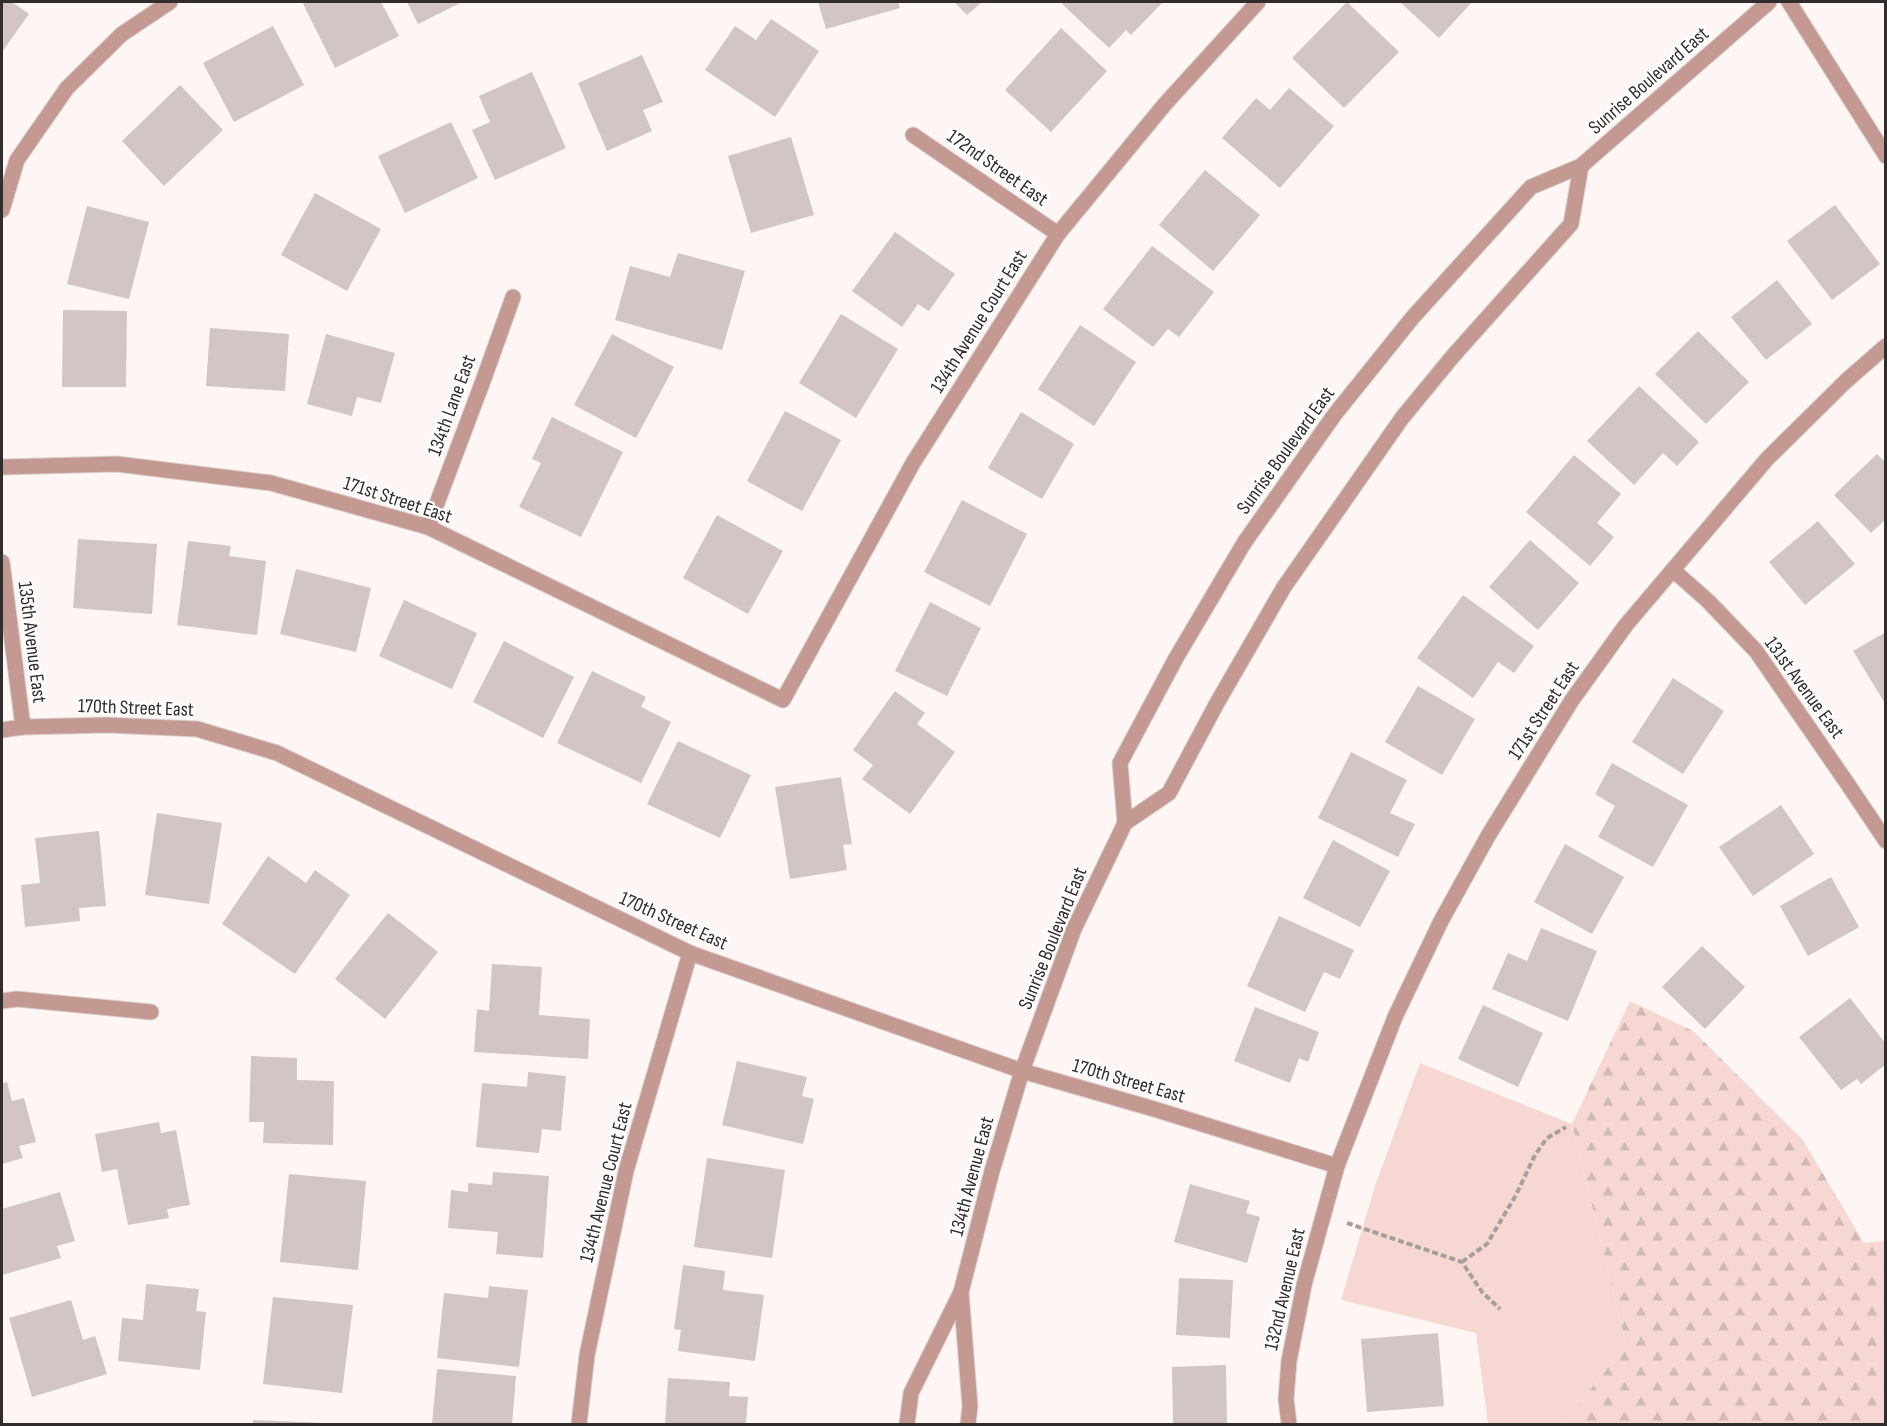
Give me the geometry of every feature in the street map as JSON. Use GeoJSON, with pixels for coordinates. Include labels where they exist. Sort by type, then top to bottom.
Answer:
{"type":"FeatureCollection","features":[{"type":"Feature","properties":{"kind":"street"},"geometry":{"type":"LineString","coordinates":[[2,210],[18,160],[67,88],[122,34],[171,2]]}},
{"type":"Feature","properties":{"kind":"street","name":"134th Avenue Court East"},"geometry":{"type":"LineString","coordinates":[[783,700],[913,463],[1058,234],[1165,104],[1258,2]]}},
{"type":"Feature","properties":{"kind":"street","name":"Sunrise Boulevard East"},"geometry":{"type":"LineString","coordinates":[[1125,824],[1120,763],[1176,658],[1244,543],[1335,414],[1413,317],[1531,187],[1581,166],[1769,2]]}},
{"type":"Feature","properties":{"kind":"street"},"geometry":{"type":"LineString","coordinates":[[1789,2],[1886,156]]}},
{"type":"Feature","properties":{"kind":"street","name":"172nd Street East"},"geometry":{"type":"LineString","coordinates":[[913,135],[1058,234]]}},
{"type":"Feature","properties":{"kind":"street","name":"Sunrise Boulevard East"},"geometry":{"type":"LineString","coordinates":[[1022,1071],[1074,929],[1125,824],[1169,793],[1217,703],[1284,587],[1402,418],[1571,224],[1581,166]]}},
{"type":"Feature","properties":{"kind":"street","name":"134th Lane East"},"geometry":{"type":"LineString","coordinates":[[428,527],[513,297]]}},
{"type":"Feature","properties":{"kind":"street","name":"171st Street East"},"geometry":{"type":"LineString","coordinates":[[1337,1166],[1395,1017],[1441,921],[1488,836],[1572,700],[1626,625],[1767,459],[1846,381],[1886,346]]}},
{"type":"Feature","properties":{"kind":"street","name":"171st Street East"},"geometry":{"type":"LineString","coordinates":[[2,467],[117,464],[271,483],[428,527],[783,700]]}},
{"type":"Feature","properties":{"kind":"street","name":"135th Avenue East"},"geometry":{"type":"LineString","coordinates":[[2,562],[23,727]]}},
{"type":"Feature","properties":{"kind":"street","name":"131st Avenue East"},"geometry":{"type":"LineString","coordinates":[[1673,570],[1708,601],[1756,651],[1886,841]]}},
{"type":"Feature","properties":{"kind":"street","name":"170th Street East"},"geometry":{"type":"LineString","coordinates":[[2,730],[23,727],[107,725],[197,729],[277,753],[690,953],[1022,1071],[1337,1166]]}},
{"type":"Feature","properties":{"kind":"street","name":"134th Avenue Court East"},"geometry":{"type":"LineString","coordinates":[[579,1425],[587,1355],[626,1171],[690,953]]}},
{"type":"Feature","properties":{"kind":"street"},"geometry":{"type":"LineString","coordinates":[[2,1001],[17,999],[151,1012]]}},
{"type":"Feature","properties":{"kind":"street","name":"134th Avenue East"},"geometry":{"type":"LineString","coordinates":[[907,1425],[911,1393],[961,1292],[992,1172],[1022,1071]]}},
{"type":"Feature","properties":{"kind":"street","name":"132nd Avenue East"},"geometry":{"type":"LineString","coordinates":[[1289,1425],[1286,1399],[1289,1361],[1304,1285],[1337,1166]]}},
{"type":"Feature","properties":{"kind":"street","name":"134th Avenue East"},"geometry":{"type":"LineString","coordinates":[[961,1292],[970,1406],[968,1425]]}},
{"type":"Feature","properties":{"kind":"path"},"geometry":{"type":"LineString","coordinates":[[1462,1263],[1486,1244],[1516,1195],[1535,1155],[1547,1138],[1566,1127]]}},
{"type":"Feature","properties":{"kind":"path"},"geometry":{"type":"LineString","coordinates":[[1323,1215],[1462,1263],[1482,1292],[1500,1309]]}},
{"type":"Feature","properties":{"kind":"green space"},"geometry":{"type":"Polygon","coordinates":[[[1630,1001],[1693,1031],[1803,1140],[1864,1243],[1885,1241],[1885,1424],[1563,1424],[1626,1344],[1572,1124],[1630,1001]]]}},
{"type":"Feature","properties":{"kind":"green space"},"geometry":{"type":"Polygon","coordinates":[[[1420,1063],[1572,1124],[1626,1344],[1563,1424],[1488,1424],[1476,1333],[1341,1300],[1375,1186],[1420,1063]]]}},
{"type":"Feature","properties":{"kind":"building"},"geometry":{"type":"Polygon","coordinates":[[[2,2],[12,2],[29,14],[2,52],[2,2]]]}},
{"type":"Feature","properties":{"kind":"building"},"geometry":{"type":"Polygon","coordinates":[[[308,2],[381,2],[399,36],[335,68],[303,4],[308,2]]]}},
{"type":"Feature","properties":{"kind":"building"},"geometry":{"type":"Polygon","coordinates":[[[407,2],[462,2],[418,24],[407,2]]]}},
{"type":"Feature","properties":{"kind":"building"},"geometry":{"type":"Polygon","coordinates":[[[818,2],[898,2],[900,8],[826,29],[818,2]]]}},
{"type":"Feature","properties":{"kind":"building"},"geometry":{"type":"Polygon","coordinates":[[[954,2],[982,2],[967,15],[954,2]]]}},
{"type":"Feature","properties":{"kind":"building"},"geometry":{"type":"Polygon","coordinates":[[[1064,2],[1163,2],[1131,35],[1126,30],[1109,48],[1062,4],[1064,2]]]}},
{"type":"Feature","properties":{"kind":"building"},"geometry":{"type":"Polygon","coordinates":[[[1347,2],[1399,52],[1344,108],[1292,58],[1347,2]]]}},
{"type":"Feature","properties":{"kind":"building"},"geometry":{"type":"Polygon","coordinates":[[[1400,2],[1472,2],[1439,38],[1400,2]]]}},
{"type":"Feature","properties":{"kind":"building"},"geometry":{"type":"Polygon","coordinates":[[[771,19],[819,51],[775,117],[705,70],[735,26],[756,40],[771,19]]]}},
{"type":"Feature","properties":{"kind":"building"},"geometry":{"type":"Polygon","coordinates":[[[273,26],[304,85],[234,122],[203,63],[273,26]]]}},
{"type":"Feature","properties":{"kind":"building"},"geometry":{"type":"Polygon","coordinates":[[[1061,28],[1107,71],[1051,132],[1005,90],[1061,28]]]}},
{"type":"Feature","properties":{"kind":"building"},"geometry":{"type":"Polygon","coordinates":[[[642,55],[663,102],[643,110],[652,131],[607,151],[578,83],[642,55]]]}},
{"type":"Feature","properties":{"kind":"building"},"geometry":{"type":"Polygon","coordinates":[[[532,72],[566,148],[495,180],[472,130],[490,122],[479,96],[532,72]]]}},
{"type":"Feature","properties":{"kind":"building"},"geometry":{"type":"Polygon","coordinates":[[[180,85],[223,130],[164,186],[122,141],[180,85]]]}},
{"type":"Feature","properties":{"kind":"building"},"geometry":{"type":"Polygon","coordinates":[[[1289,88],[1334,126],[1280,188],[1222,138],[1256,98],[1270,110],[1289,88]]]}},
{"type":"Feature","properties":{"kind":"building"},"geometry":{"type":"Polygon","coordinates":[[[451,122],[478,178],[405,213],[378,156],[451,122]]]}},
{"type":"Feature","properties":{"kind":"building"},"geometry":{"type":"Polygon","coordinates":[[[791,137],[814,215],[751,233],[728,156],[791,137]]]}},
{"type":"Feature","properties":{"kind":"building"},"geometry":{"type":"Polygon","coordinates":[[[1205,170],[1260,215],[1213,271],[1159,225],[1205,170]]]}},
{"type":"Feature","properties":{"kind":"building"},"geometry":{"type":"Polygon","coordinates":[[[315,193],[381,229],[347,291],[281,255],[315,193]]]}},
{"type":"Feature","properties":{"kind":"building"},"geometry":{"type":"Polygon","coordinates":[[[1835,205],[1880,264],[1832,300],[1787,241],[1835,205]]]}},
{"type":"Feature","properties":{"kind":"building"},"geometry":{"type":"Polygon","coordinates":[[[87,206],[149,222],[129,299],[67,284],[87,206]]]}},
{"type":"Feature","properties":{"kind":"building"},"geometry":{"type":"Polygon","coordinates":[[[895,232],[955,274],[929,311],[918,304],[902,327],[852,291],[895,232]]]}},
{"type":"Feature","properties":{"kind":"building"},"geometry":{"type":"Polygon","coordinates":[[[1152,246],[1214,292],[1179,337],[1168,329],[1153,347],[1103,309],[1152,246]]]}},
{"type":"Feature","properties":{"kind":"building"},"geometry":{"type":"Polygon","coordinates":[[[678,253],[745,271],[722,350],[615,320],[630,266],[670,277],[678,253]]]}},
{"type":"Feature","properties":{"kind":"building"},"geometry":{"type":"Polygon","coordinates":[[[1777,280],[1812,324],[1766,360],[1731,317],[1777,280]]]}},
{"type":"Feature","properties":{"kind":"building"},"geometry":{"type":"Polygon","coordinates":[[[63,310],[127,311],[126,387],[62,387],[63,310]]]}},
{"type":"Feature","properties":{"kind":"building"},"geometry":{"type":"Polygon","coordinates":[[[841,314],[898,349],[856,418],[799,383],[841,314]]]}},
{"type":"Feature","properties":{"kind":"building"},"geometry":{"type":"Polygon","coordinates":[[[1080,325],[1136,362],[1094,426],[1038,389],[1080,325]]]}},
{"type":"Feature","properties":{"kind":"building"},"geometry":{"type":"Polygon","coordinates":[[[210,328],[289,334],[285,391],[206,386],[210,328]]]}},
{"type":"Feature","properties":{"kind":"building"},"geometry":{"type":"Polygon","coordinates":[[[1698,331],[1749,382],[1706,424],[1655,374],[1698,331]]]}},
{"type":"Feature","properties":{"kind":"building"},"geometry":{"type":"Polygon","coordinates":[[[326,334],[395,353],[381,403],[357,397],[352,416],[307,404],[326,334]]]}},
{"type":"Feature","properties":{"kind":"building"},"geometry":{"type":"Polygon","coordinates":[[[612,334],[674,367],[636,438],[574,405],[612,334]]]}},
{"type":"Feature","properties":{"kind":"building"},"geometry":{"type":"Polygon","coordinates":[[[1639,386],[1699,442],[1677,466],[1663,453],[1634,485],[1587,441],[1639,386]]]}},
{"type":"Feature","properties":{"kind":"building"},"geometry":{"type":"Polygon","coordinates":[[[785,411],[841,440],[802,511],[747,481],[785,411]]]}},
{"type":"Feature","properties":{"kind":"building"},"geometry":{"type":"Polygon","coordinates":[[[1021,412],[1074,444],[1042,499],[988,468],[1021,412]]]}},
{"type":"Feature","properties":{"kind":"building"},"geometry":{"type":"Polygon","coordinates":[[[552,417],[623,452],[581,537],[519,507],[541,463],[532,459],[552,417]]]}},
{"type":"Feature","properties":{"kind":"building"},"geometry":{"type":"Polygon","coordinates":[[[1877,454],[1886,463],[1886,519],[1871,533],[1834,495],[1877,454]]]}},
{"type":"Feature","properties":{"kind":"building"},"geometry":{"type":"Polygon","coordinates":[[[1574,455],[1621,494],[1597,523],[1614,537],[1590,566],[1526,512],[1574,455]]]}},
{"type":"Feature","properties":{"kind":"building"},"geometry":{"type":"Polygon","coordinates":[[[962,500],[1027,534],[990,606],[924,572],[962,500]]]}},
{"type":"Feature","properties":{"kind":"building"},"geometry":{"type":"Polygon","coordinates":[[[717,515],[783,551],[748,614],[683,578],[717,515]]]}},
{"type":"Feature","properties":{"kind":"building"},"geometry":{"type":"Polygon","coordinates":[[[1818,521],[1855,564],[1805,605],[1769,562],[1818,521]]]}},
{"type":"Feature","properties":{"kind":"building"},"geometry":{"type":"Polygon","coordinates":[[[78,539],[157,544],[152,614],[73,608],[78,539]]]}},
{"type":"Feature","properties":{"kind":"building"},"geometry":{"type":"Polygon","coordinates":[[[1530,540],[1579,583],[1538,630],[1489,587],[1530,540]]]}},
{"type":"Feature","properties":{"kind":"building"},"geometry":{"type":"Polygon","coordinates":[[[188,541],[231,546],[229,556],[266,561],[257,635],[177,625],[188,541]]]}},
{"type":"Feature","properties":{"kind":"building"},"geometry":{"type":"Polygon","coordinates":[[[296,569],[371,588],[356,652],[280,634],[296,569]]]}},
{"type":"Feature","properties":{"kind":"building"},"geometry":{"type":"Polygon","coordinates":[[[1463,595],[1534,646],[1514,673],[1498,662],[1473,698],[1417,658],[1463,595]]]}},
{"type":"Feature","properties":{"kind":"building"},"geometry":{"type":"Polygon","coordinates":[[[404,600],[477,633],[452,689],[379,656],[404,600]]]}},
{"type":"Feature","properties":{"kind":"building"},"geometry":{"type":"Polygon","coordinates":[[[930,602],[981,628],[947,696],[895,671],[930,602]]]}},
{"type":"Feature","properties":{"kind":"building"},"geometry":{"type":"Polygon","coordinates":[[[1886,632],[1886,705],[1853,651],[1886,632]]]}},
{"type":"Feature","properties":{"kind":"building"},"geometry":{"type":"Polygon","coordinates":[[[504,641],[574,677],[543,738],[473,702],[504,641]]]}},
{"type":"Feature","properties":{"kind":"building"},"geometry":{"type":"Polygon","coordinates":[[[592,671],[646,697],[641,707],[671,722],[641,783],[557,743],[592,671]]]}},
{"type":"Feature","properties":{"kind":"building"},"geometry":{"type":"Polygon","coordinates":[[[1673,678],[1724,711],[1683,774],[1632,742],[1673,678]]]}},
{"type":"Feature","properties":{"kind":"building"},"geometry":{"type":"Polygon","coordinates":[[[1418,686],[1475,719],[1442,775],[1385,742],[1418,686]]]}},
{"type":"Feature","properties":{"kind":"building"},"geometry":{"type":"Polygon","coordinates":[[[895,691],[925,713],[917,724],[955,752],[910,814],[862,779],[873,765],[853,750],[895,691]]]}},
{"type":"Feature","properties":{"kind":"building"},"geometry":{"type":"Polygon","coordinates":[[[678,741],[751,775],[720,838],[647,804],[678,741]]]}},
{"type":"Feature","properties":{"kind":"building"},"geometry":{"type":"Polygon","coordinates":[[[1351,752],[1407,780],[1390,813],[1415,824],[1398,857],[1318,818],[1351,752]]]}},
{"type":"Feature","properties":{"kind":"building"},"geometry":{"type":"Polygon","coordinates":[[[1612,763],[1688,805],[1653,867],[1598,837],[1615,806],[1595,794],[1612,763]]]}},
{"type":"Feature","properties":{"kind":"building"},"geometry":{"type":"Polygon","coordinates":[[[841,777],[852,844],[843,845],[847,870],[790,879],[775,787],[841,777]]]}},
{"type":"Feature","properties":{"kind":"building"},"geometry":{"type":"Polygon","coordinates":[[[1781,805],[1814,854],[1753,896],[1719,847],[1781,805]]]}},
{"type":"Feature","properties":{"kind":"building"},"geometry":{"type":"Polygon","coordinates":[[[157,813],[222,823],[209,904],[145,895],[157,813]]]}},
{"type":"Feature","properties":{"kind":"building"},"geometry":{"type":"Polygon","coordinates":[[[99,831],[106,906],[79,908],[80,921],[25,927],[21,885],[40,883],[35,838],[99,831]]]}},
{"type":"Feature","properties":{"kind":"building"},"geometry":{"type":"Polygon","coordinates":[[[1333,840],[1390,871],[1360,927],[1303,898],[1333,840]]]}},
{"type":"Feature","properties":{"kind":"building"},"geometry":{"type":"Polygon","coordinates":[[[1565,844],[1624,877],[1592,934],[1534,902],[1565,844]]]}},
{"type":"Feature","properties":{"kind":"building"},"geometry":{"type":"Polygon","coordinates":[[[268,856],[306,883],[315,870],[350,895],[295,974],[222,924],[268,856]]]}},
{"type":"Feature","properties":{"kind":"building"},"geometry":{"type":"Polygon","coordinates":[[[1831,877],[1859,927],[1808,956],[1780,906],[1831,877]]]}},
{"type":"Feature","properties":{"kind":"building"},"geometry":{"type":"Polygon","coordinates":[[[388,913],[438,952],[385,1019],[335,979],[388,913]]]}},
{"type":"Feature","properties":{"kind":"building"},"geometry":{"type":"Polygon","coordinates":[[[1279,916],[1354,950],[1340,979],[1324,972],[1305,1012],[1247,986],[1279,916]]]}},
{"type":"Feature","properties":{"kind":"building"},"geometry":{"type":"Polygon","coordinates":[[[1541,928],[1597,951],[1568,1021],[1492,989],[1508,953],[1527,961],[1541,928]]]}},
{"type":"Feature","properties":{"kind":"building"},"geometry":{"type":"Polygon","coordinates":[[[1702,946],[1745,987],[1705,1029],[1662,987],[1702,946]]]}},
{"type":"Feature","properties":{"kind":"building"},"geometry":{"type":"Polygon","coordinates":[[[492,964],[542,967],[539,1015],[590,1019],[588,1059],[474,1052],[477,1009],[489,1011],[492,964]]]}},
{"type":"Feature","properties":{"kind":"building"},"geometry":{"type":"Polygon","coordinates":[[[1850,998],[1886,1044],[1886,1064],[1861,1084],[1857,1079],[1841,1090],[1799,1037],[1850,998]]]}},
{"type":"Feature","properties":{"kind":"building"},"geometry":{"type":"Polygon","coordinates":[[[1483,1005],[1543,1033],[1518,1087],[1458,1059],[1483,1005]]]}},
{"type":"Feature","properties":{"kind":"building"},"geometry":{"type":"Polygon","coordinates":[[[1255,1007],[1319,1032],[1308,1062],[1299,1058],[1290,1083],[1234,1061],[1255,1007]]]}},
{"type":"Feature","properties":{"kind":"building"},"geometry":{"type":"Polygon","coordinates":[[[251,1056],[297,1058],[297,1080],[334,1081],[333,1145],[263,1143],[264,1122],[249,1122],[251,1056]]]}},
{"type":"Feature","properties":{"kind":"building"},"geometry":{"type":"Polygon","coordinates":[[[737,1061],[807,1077],[802,1096],[814,1099],[803,1144],[722,1125],[737,1061]]]}},
{"type":"Feature","properties":{"kind":"building"},"geometry":{"type":"Polygon","coordinates":[[[528,1072],[566,1076],[561,1131],[542,1129],[539,1153],[476,1147],[482,1083],[527,1087],[528,1072]]]}},
{"type":"Feature","properties":{"kind":"building"},"geometry":{"type":"Polygon","coordinates":[[[7,1082],[12,1101],[24,1098],[36,1142],[19,1146],[23,1158],[2,1164],[2,1083],[7,1082]]]}},
{"type":"Feature","properties":{"kind":"building"},"geometry":{"type":"Polygon","coordinates":[[[159,1122],[161,1133],[176,1130],[190,1205],[167,1209],[169,1218],[128,1225],[117,1169],[102,1172],[95,1134],[159,1122]]]}},
{"type":"Feature","properties":{"kind":"building"},"geometry":{"type":"Polygon","coordinates":[[[707,1158],[785,1170],[772,1258],[694,1247],[707,1158]]]}},
{"type":"Feature","properties":{"kind":"building"},"geometry":{"type":"Polygon","coordinates":[[[493,1172],[549,1176],[543,1258],[496,1254],[498,1232],[448,1228],[451,1190],[468,1192],[468,1183],[492,1185],[493,1172]]]}},
{"type":"Feature","properties":{"kind":"building"},"geometry":{"type":"Polygon","coordinates":[[[289,1174],[366,1181],[358,1270],[280,1262],[289,1174]]]}},
{"type":"Feature","properties":{"kind":"building"},"geometry":{"type":"Polygon","coordinates":[[[1190,1184],[1250,1201],[1246,1213],[1260,1217],[1247,1263],[1174,1242],[1190,1184]]]}},
{"type":"Feature","properties":{"kind":"building"},"geometry":{"type":"Polygon","coordinates":[[[60,1192],[75,1241],[57,1246],[61,1258],[2,1275],[2,1209],[60,1192]]]}},
{"type":"Feature","properties":{"kind":"building"},"geometry":{"type":"Polygon","coordinates":[[[683,1265],[725,1271],[723,1290],[764,1295],[755,1361],[678,1351],[681,1330],[674,1329],[683,1265]]]}},
{"type":"Feature","properties":{"kind":"building"},"geometry":{"type":"Polygon","coordinates":[[[1179,1278],[1233,1280],[1230,1338],[1176,1335],[1179,1278]]]}},
{"type":"Feature","properties":{"kind":"building"},"geometry":{"type":"Polygon","coordinates":[[[146,1284],[199,1289],[196,1311],[206,1312],[200,1370],[118,1361],[122,1318],[143,1320],[146,1284]]]}},
{"type":"Feature","properties":{"kind":"building"},"geometry":{"type":"Polygon","coordinates":[[[489,1286],[528,1290],[519,1367],[437,1358],[444,1293],[488,1298],[489,1286]]]}},
{"type":"Feature","properties":{"kind":"building"},"geometry":{"type":"Polygon","coordinates":[[[273,1297],[353,1305],[342,1393],[263,1384],[273,1297]]]}},
{"type":"Feature","properties":{"kind":"building"},"geometry":{"type":"Polygon","coordinates":[[[71,1300],[83,1340],[95,1336],[107,1374],[32,1397],[9,1318],[71,1300]]]}},
{"type":"Feature","properties":{"kind":"building"},"geometry":{"type":"Polygon","coordinates":[[[1438,1333],[1444,1406],[1367,1412],[1361,1339],[1438,1333]]]}},
{"type":"Feature","properties":{"kind":"building"},"geometry":{"type":"Polygon","coordinates":[[[1226,1365],[1227,1424],[1173,1424],[1172,1367],[1226,1365]]]}},
{"type":"Feature","properties":{"kind":"building"},"geometry":{"type":"Polygon","coordinates":[[[437,1369],[516,1376],[512,1424],[432,1424],[437,1369]]]}},
{"type":"Feature","properties":{"kind":"building"},"geometry":{"type":"Polygon","coordinates":[[[668,1378],[730,1382],[729,1396],[748,1397],[746,1424],[665,1424],[668,1378]]]}},
{"type":"Feature","properties":{"kind":"building"},"geometry":{"type":"Polygon","coordinates":[[[253,1420],[324,1423],[324,1424],[253,1424],[253,1420]]]}}]}
